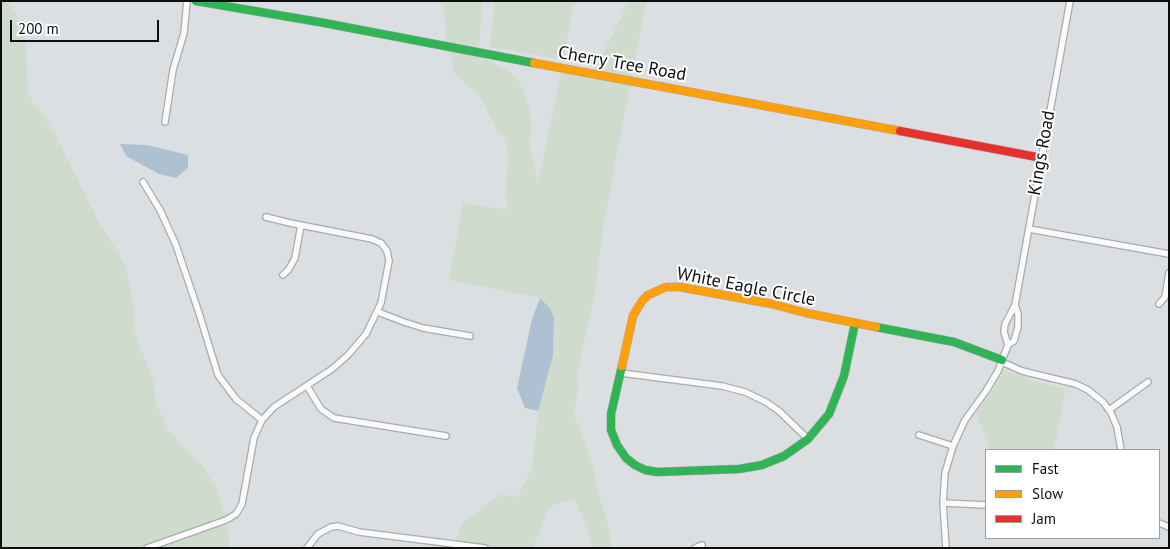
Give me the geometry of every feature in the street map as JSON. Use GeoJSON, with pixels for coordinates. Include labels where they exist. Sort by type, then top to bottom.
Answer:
{"type":"FeatureCollection","features":[{"type":"Feature","properties":{"kind":"street"},"geometry":{"type":"LineString","coordinates":[[164,122],[172,70],[184,33],[187,1]]}},
{"type":"Feature","properties":{"kind":"street","name":"Cherry Tree Road"},"geometry":{"type":"LineString","coordinates":[[196,1],[764,104],[1042,158]]}},
{"type":"Feature","properties":{"kind":"street","name":"Kings Road"},"geometry":{"type":"LineString","coordinates":[[1005,324],[1015,304],[1070,1]]}},
{"type":"Feature","properties":{"kind":"street"},"geometry":{"type":"LineString","coordinates":[[143,182],[160,210],[176,245],[218,375],[236,400],[262,420]]}},
{"type":"Feature","properties":{"kind":"street"},"geometry":{"type":"LineString","coordinates":[[147,548],[226,520],[236,514],[242,504],[254,438],[262,420],[274,407],[332,369],[348,356],[366,334],[378,312],[384,293],[389,261],[384,246],[372,239],[266,217]]}},
{"type":"Feature","properties":{"kind":"street"},"geometry":{"type":"LineString","coordinates":[[283,275],[295,258],[301,225]]}},
{"type":"Feature","properties":{"kind":"street"},"geometry":{"type":"LineString","coordinates":[[1028,229],[1169,254]]}},
{"type":"Feature","properties":{"kind":"street"},"geometry":{"type":"LineString","coordinates":[[1159,304],[1164,297],[1169,273]]}},
{"type":"Feature","properties":{"kind":"street","name":"White Eagle Circle"},"geometry":{"type":"LineString","coordinates":[[856,323],[840,391],[829,414],[808,439],[784,456],[751,468],[663,473],[646,470],[630,462],[616,445],[611,430],[611,414],[634,316],[637,308],[648,296],[666,287],[680,287],[772,304],[806,313],[959,343],[1002,361]]}},
{"type":"Feature","properties":{"kind":"street","name":"Kings Road"},"geometry":{"type":"LineString","coordinates":[[1015,304],[1018,314],[1018,326]]}},
{"type":"Feature","properties":{"kind":"street"},"geometry":{"type":"LineString","coordinates":[[378,312],[423,328],[470,336]]}},
{"type":"Feature","properties":{"kind":"street"},"geometry":{"type":"LineString","coordinates":[[946,548],[943,503],[945,473],[953,446],[965,420],[986,391],[1008,345],[1014,340],[1018,326],[1005,324],[1004,332],[1008,345]]}},
{"type":"Feature","properties":{"kind":"street"},"geometry":{"type":"LineString","coordinates":[[1002,361],[1022,371],[1082,387],[1097,396],[1109,410],[1117,428],[1121,449]]}},
{"type":"Feature","properties":{"kind":"street"},"geometry":{"type":"LineString","coordinates":[[621,373],[722,386],[745,392],[779,411],[808,439]]}},
{"type":"Feature","properties":{"kind":"street"},"geometry":{"type":"LineString","coordinates":[[1109,410],[1148,382]]}},
{"type":"Feature","properties":{"kind":"street"},"geometry":{"type":"LineString","coordinates":[[307,386],[321,409],[334,418],[446,436]]}},
{"type":"Feature","properties":{"kind":"street"},"geometry":{"type":"LineString","coordinates":[[919,435],[953,446]]}},
{"type":"Feature","properties":{"kind":"street"},"geometry":{"type":"LineString","coordinates":[[943,503],[985,505]]}},
{"type":"Feature","properties":{"kind":"street"},"geometry":{"type":"LineString","coordinates":[[307,548],[318,534],[331,527],[338,526],[359,532],[485,548]]}},
{"type":"Feature","properties":{"kind":"street"},"geometry":{"type":"LineString","coordinates":[[695,548],[702,545]]}},
{"type":"Feature","properties":{"kind":"green space"},"geometry":{"type":"Polygon","coordinates":[[[1,1],[6,1],[17,17],[25,38],[28,94],[55,134],[98,221],[126,268],[134,306],[135,332],[154,384],[156,403],[165,424],[178,442],[202,465],[216,488],[226,516],[230,548],[1,548],[1,1]]]}},
{"type":"Feature","properties":{"kind":"green space"},"geometry":{"type":"Polygon","coordinates":[[[443,1],[482,1],[479,49],[488,61],[511,72],[519,82],[530,108],[531,130],[529,141],[538,183],[561,73],[593,73],[628,3],[626,1],[646,1],[603,228],[594,298],[577,374],[578,388],[574,414],[594,467],[596,487],[606,517],[612,548],[593,548],[574,498],[549,507],[533,548],[454,548],[462,523],[501,494],[518,497],[532,468],[538,411],[553,356],[554,319],[550,308],[540,298],[449,280],[463,203],[508,210],[506,196],[508,153],[506,142],[497,130],[479,95],[455,74],[447,44],[443,1]]]}},
{"type":"Feature","properties":{"kind":"green space"},"geometry":{"type":"Polygon","coordinates":[[[495,1],[578,1],[573,7],[563,60],[490,47],[495,1]]]}},
{"type":"Feature","properties":{"kind":"green space"},"geometry":{"type":"Polygon","coordinates":[[[1003,370],[1066,389],[1054,449],[990,449],[976,413],[994,388],[1003,370]]]}},
{"type":"Feature","properties":{"kind":"water"},"geometry":{"type":"Polygon","coordinates":[[[120,144],[147,145],[188,155],[188,168],[176,178],[159,174],[126,156],[120,144]]]}},
{"type":"Feature","properties":{"kind":"water"},"geometry":{"type":"Polygon","coordinates":[[[540,298],[550,308],[554,318],[553,356],[538,411],[525,408],[517,388],[532,319],[540,298]]]}},
{"type":"Feature","properties":{"kind":"traffic: fast"},"geometry":{"type":"LineString","coordinates":[[196,1],[319,22],[534,63]]}},
{"type":"Feature","properties":{"kind":"traffic: fast"},"geometry":{"type":"LineString","coordinates":[[622,366],[611,414],[611,430],[617,445],[626,458],[635,465],[645,470],[657,472],[739,469],[762,465],[784,456],[808,439],[829,414],[844,376],[855,323]]}},
{"type":"Feature","properties":{"kind":"traffic: fast"},"geometry":{"type":"LineString","coordinates":[[876,327],[954,342],[1002,360]]}},
{"type":"Feature","properties":{"kind":"traffic: slow"},"geometry":{"type":"LineString","coordinates":[[534,63],[900,131]]}},
{"type":"Feature","properties":{"kind":"traffic: slow"},"geometry":{"type":"LineString","coordinates":[[622,366],[633,316],[648,295],[666,287],[680,287],[772,304],[876,327]]}},
{"type":"Feature","properties":{"kind":"traffic: jam"},"geometry":{"type":"LineString","coordinates":[[900,131],[1042,158]]}}]}
